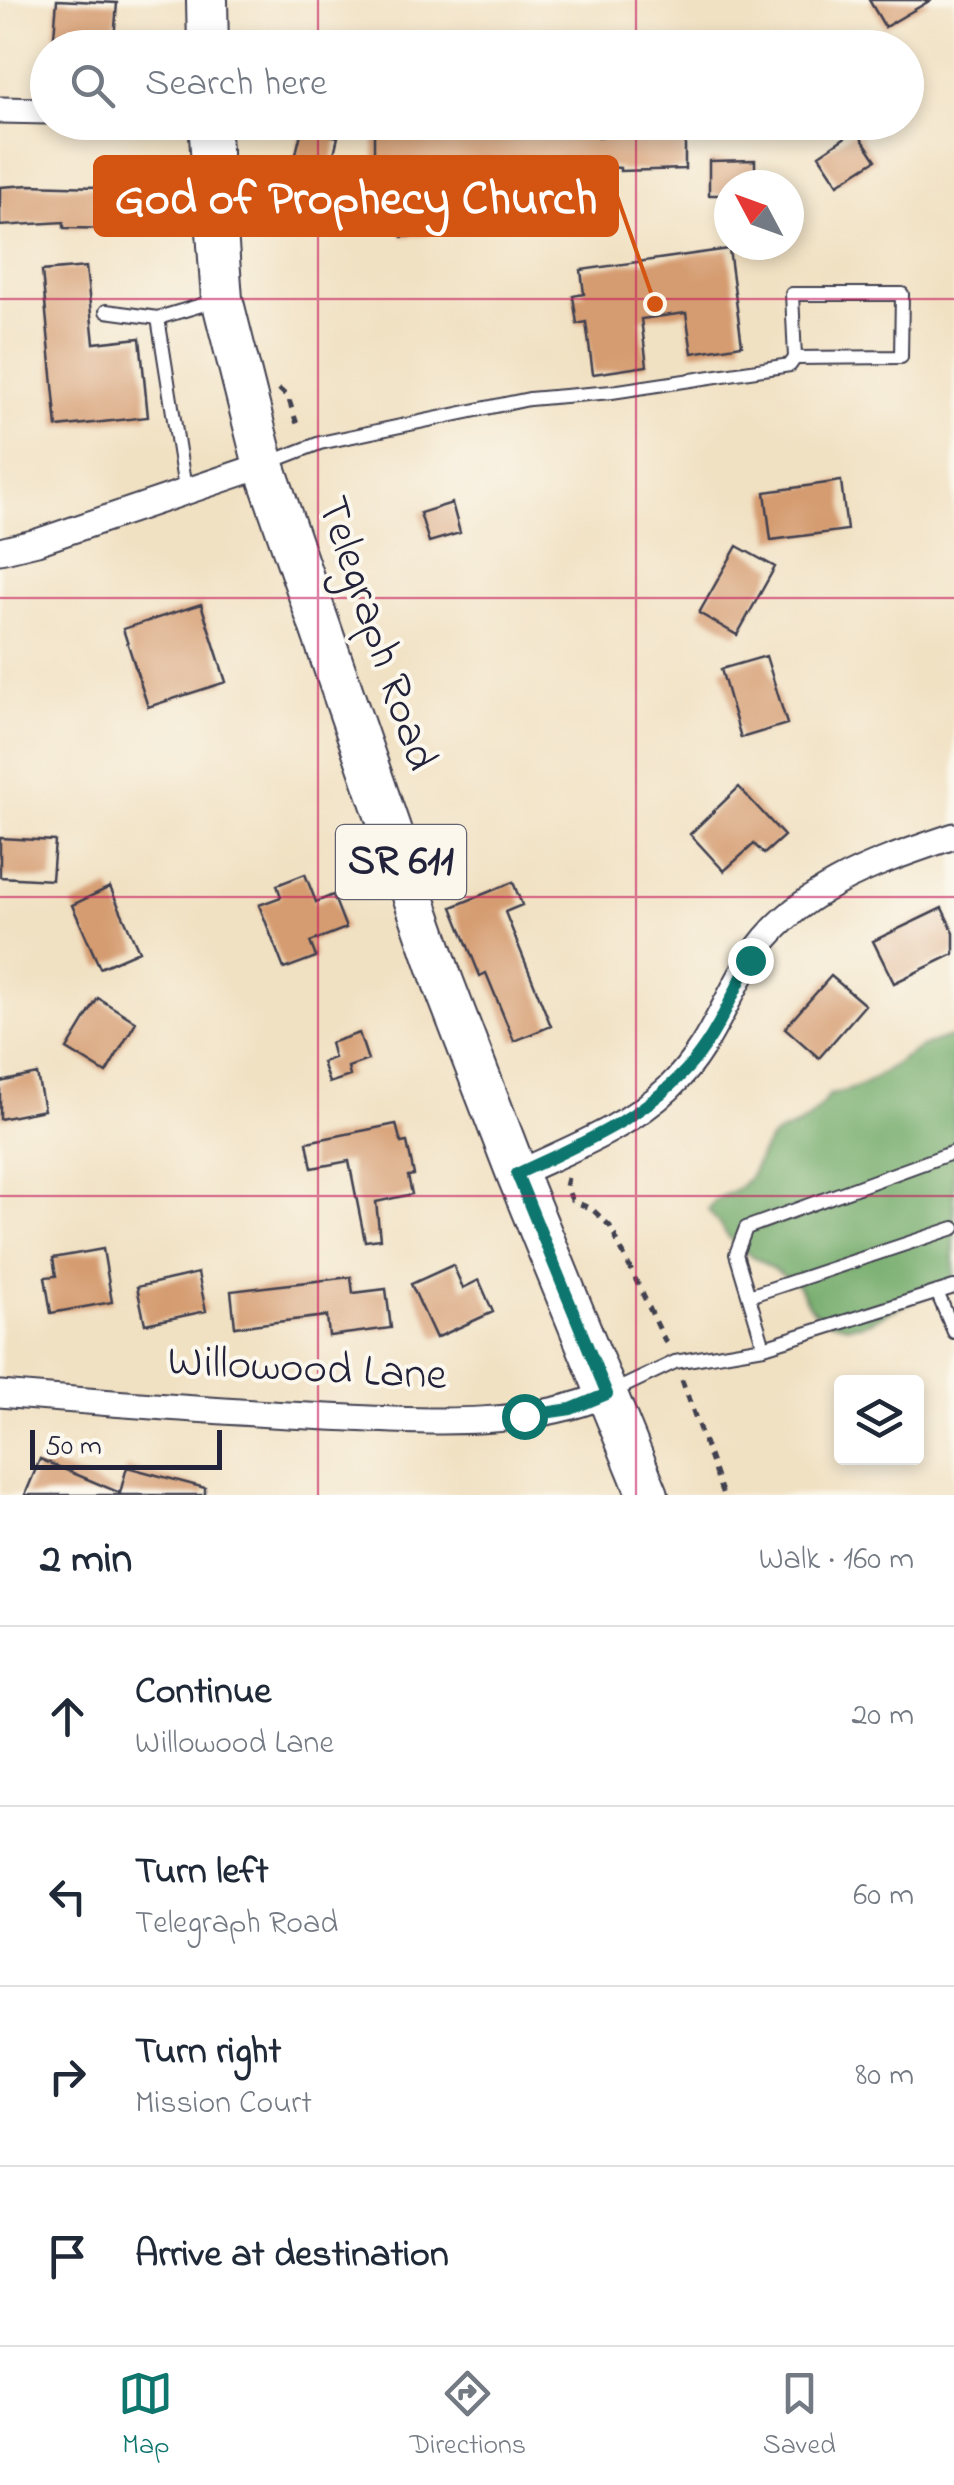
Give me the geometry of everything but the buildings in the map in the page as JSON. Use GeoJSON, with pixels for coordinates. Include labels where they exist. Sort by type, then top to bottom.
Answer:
{"type":"FeatureCollection","features":[{"type":"Feature","properties":{"kind":"main road"},"geometry":{"type":"LineString","coordinates":[[207,0],[208,30]]}},
{"type":"Feature","properties":{"kind":"main road","name":"Telegraph Road"},"geometry":{"type":"LineString","coordinates":[[210,140],[222,299],[264,464],[443,982],[648,1495]]}},
{"type":"Feature","properties":{"kind":"street"},"geometry":{"type":"LineString","coordinates":[[0,110],[30,111]]}},
{"type":"Feature","properties":{"kind":"street"},"geometry":{"type":"LineString","coordinates":[[0,551],[38,542],[264,464]]}},
{"type":"Feature","properties":{"kind":"street"},"geometry":{"type":"LineString","coordinates":[[517,1174],[619,1124],[666,1091],[713,1034],[750,960],[773,930],[800,905],[890,858],[954,836]]}},
{"type":"Feature","properties":{"kind":"street","name":"Willowood Lane"},"geometry":{"type":"LineString","coordinates":[[0,1394],[436,1422],[571,1409],[607,1394]]}},
{"type":"Feature","properties":{"kind":"lane"},"geometry":{"type":"LineString","coordinates":[[264,464],[320,442],[529,399],[612,392],[790,365],[795,358],[792,294],[902,294],[900,357],[795,358]]}},
{"type":"Feature","properties":{"kind":"lane"},"geometry":{"type":"LineString","coordinates":[[106,311],[158,318],[222,299]]}},
{"type":"Feature","properties":{"kind":"lane"},"geometry":{"type":"LineString","coordinates":[[158,318],[186,489]]}},
{"type":"Feature","properties":{"kind":"lane"},"geometry":{"type":"LineString","coordinates":[[764,1347],[736,1254],[746,1228],[954,1152]]}},
{"type":"Feature","properties":{"kind":"lane"},"geometry":{"type":"LineString","coordinates":[[749,1296],[954,1228]]}},
{"type":"Feature","properties":{"kind":"lane"},"geometry":{"type":"LineString","coordinates":[[607,1394],[675,1362],[764,1347],[954,1287]]}},
{"type":"Feature","properties":{"kind":"lane"},"geometry":{"type":"LineString","coordinates":[[937,1292],[954,1332]]}},
{"type":"Feature","properties":{"kind":"path"},"geometry":{"type":"LineString","coordinates":[[278,388],[288,398],[299,430]]}},
{"type":"Feature","properties":{"kind":"path"},"geometry":{"type":"LineString","coordinates":[[568,1175],[566,1186],[572,1200],[592,1210],[610,1226],[675,1362],[723,1495]]}},
{"type":"Feature","properties":{"kind":"green space"},"geometry":{"type":"Polygon","coordinates":[[[954,1036],[954,1283],[861,1325],[823,1320],[808,1305],[798,1285],[735,1245],[708,1210],[744,1183],[773,1137],[806,1121],[829,1095],[865,1083],[920,1048],[954,1036]]]}},
{"type":"Feature","properties":{"kind":"place","name":"God of Prophecy Church"},"geometry":{"type":"Point","coordinates":[655,304]}},
{"type":"Feature","properties":{"kind":"route"},"geometry":{"type":"LineString","coordinates":[[524,1416],[571,1409],[607,1394],[517,1174],[633,1116],[666,1091],[713,1034],[750,960]]}}]}
